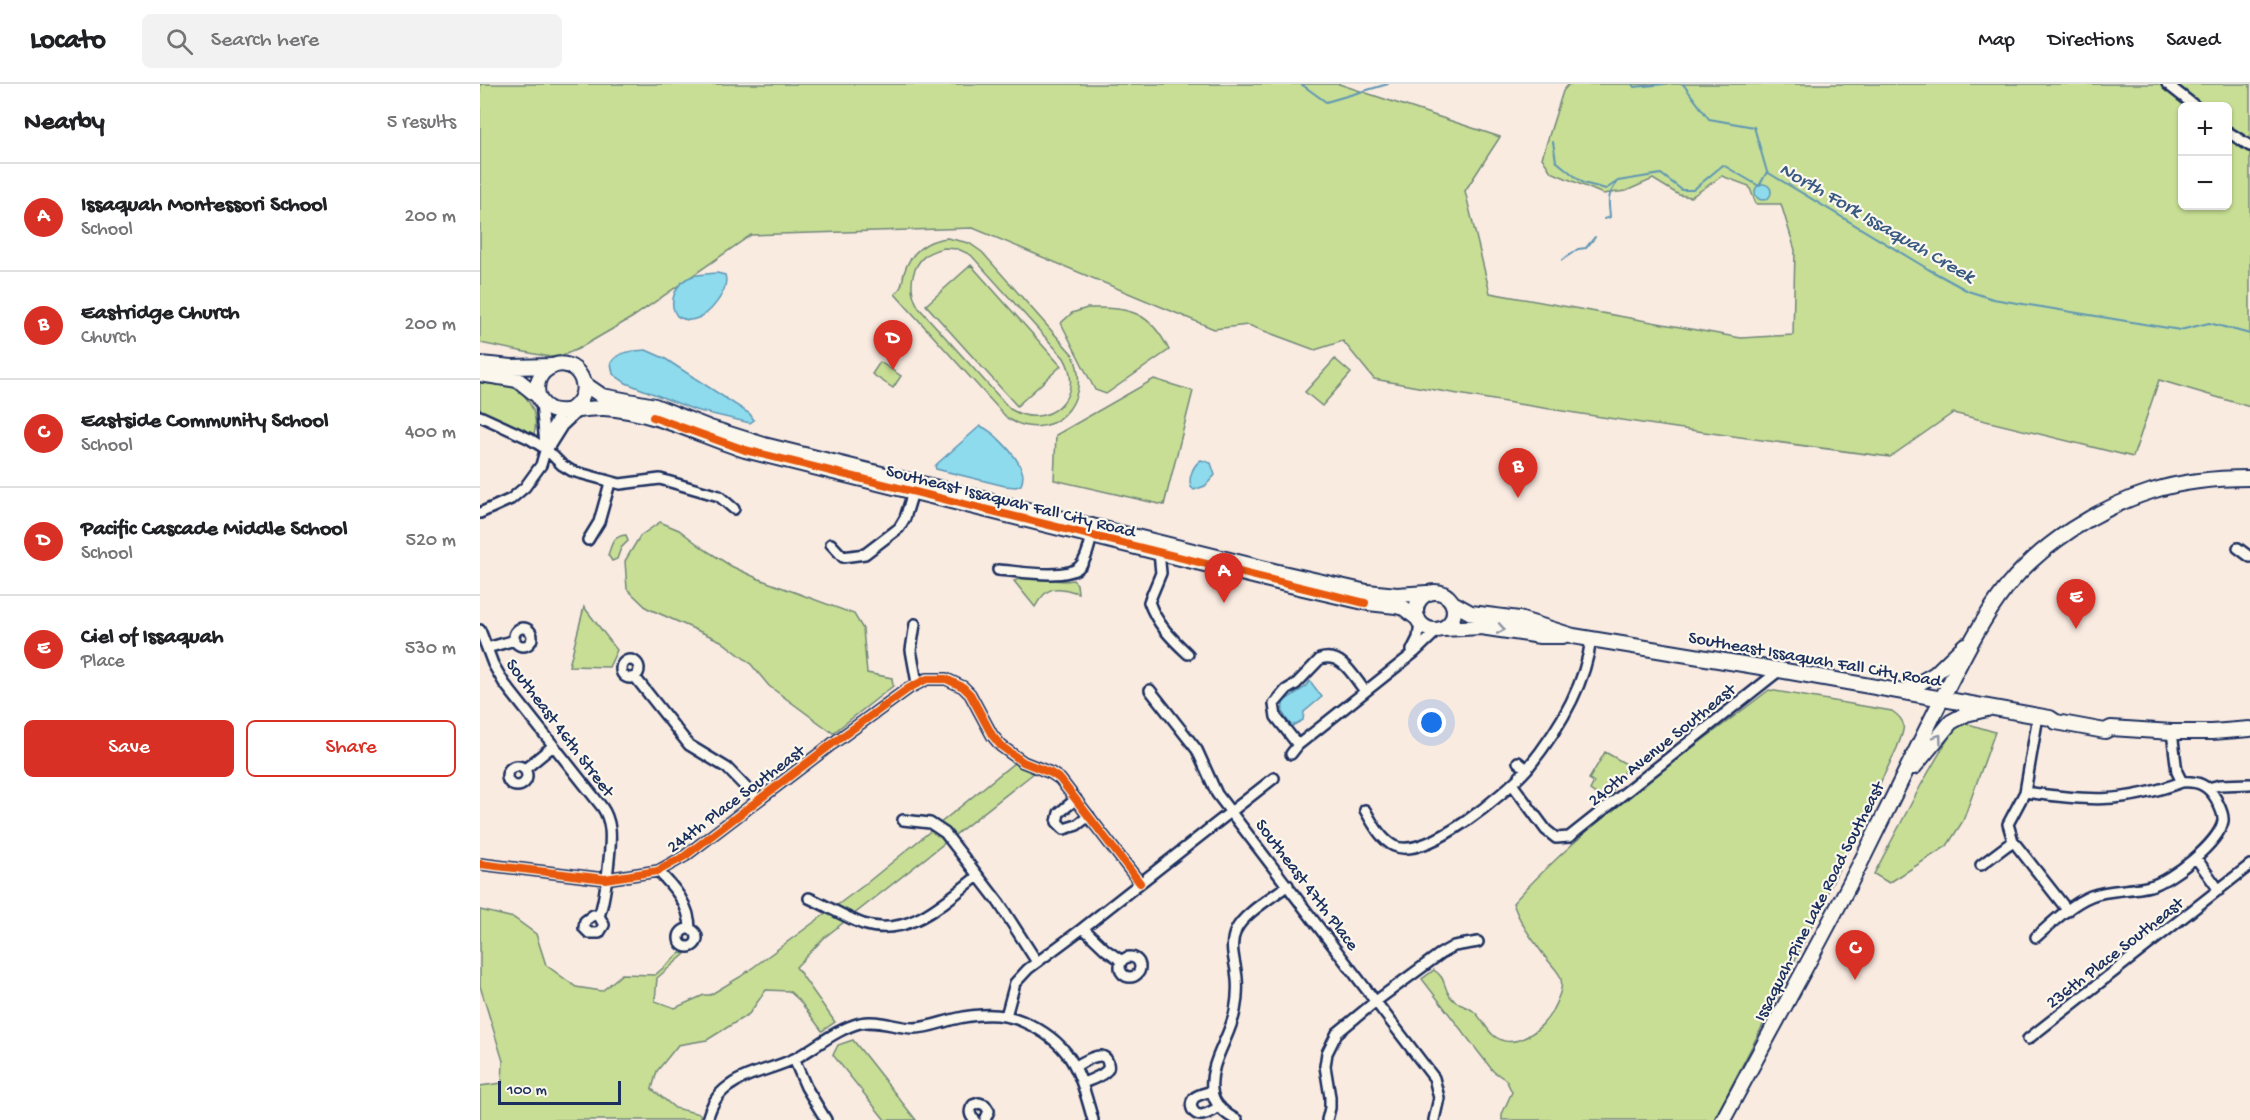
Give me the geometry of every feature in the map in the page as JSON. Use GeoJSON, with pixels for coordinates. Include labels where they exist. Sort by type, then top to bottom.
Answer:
{"type":"FeatureCollection","features":[{"type":"Feature","properties":{"kind":"street"},"geometry":{"type":"LineString","coordinates":[[2167,84],[2190,102]]}},
{"type":"Feature","properties":{"kind":"street"},"geometry":{"type":"LineString","coordinates":[[2232,135],[2250,146]]}},
{"type":"Feature","properties":{"kind":"street"},"geometry":{"type":"LineString","coordinates":[[480,364],[512,368],[559,364],[573,368],[584,382],[582,398],[575,408],[553,424],[538,471],[511,499],[480,513]]}},
{"type":"Feature","properties":{"kind":"street"},"geometry":{"type":"LineString","coordinates":[[546,449],[537,382],[540,375],[552,366]]}},
{"type":"Feature","properties":{"kind":"street"},"geometry":{"type":"LineString","coordinates":[[480,374],[518,380],[551,410],[571,410]]}},
{"type":"Feature","properties":{"kind":"street","name":"Southeast Issaquah Fall City Road"},"geometry":{"type":"LineString","coordinates":[[584,382],[602,396],[655,406],[710,428],[764,445],[1278,572],[1367,592],[1397,595],[1427,594]]}},
{"type":"Feature","properties":{"kind":"street","name":"Southeast Issaquah Fall City Road"},"geometry":{"type":"LineString","coordinates":[[571,410],[613,409],[653,417],[745,450],[1368,603],[1398,606],[1419,621]]}},
{"type":"Feature","properties":{"kind":"street"},"geometry":{"type":"LineString","coordinates":[[546,449],[571,410]]}},
{"type":"Feature","properties":{"kind":"street"},"geometry":{"type":"LineString","coordinates":[[480,416],[515,431],[546,449],[562,465],[610,483],[628,484],[660,479],[719,496],[734,509]]}},
{"type":"Feature","properties":{"kind":"street"},"geometry":{"type":"LineString","coordinates":[[1904,692],[1935,674],[1973,638],[2013,580],[2043,552],[2088,521],[2120,504],[2152,491],[2203,481],[2250,478]]}},
{"type":"Feature","properties":{"kind":"street"},"geometry":{"type":"LineString","coordinates":[[588,540],[599,522],[610,483]]}},
{"type":"Feature","properties":{"kind":"street"},"geometry":{"type":"LineString","coordinates":[[831,544],[843,556],[865,554],[892,534],[903,522],[913,492]]}},
{"type":"Feature","properties":{"kind":"street"},"geometry":{"type":"LineString","coordinates":[[998,570],[1058,574],[1070,572],[1079,567],[1083,561],[1092,536]]}},
{"type":"Feature","properties":{"kind":"street"},"geometry":{"type":"LineString","coordinates":[[2238,548],[2250,557]]}},
{"type":"Feature","properties":{"kind":"street"},"geometry":{"type":"LineString","coordinates":[[1159,552],[1161,573],[1149,602],[1154,617],[1166,633],[1188,654]]}},
{"type":"Feature","properties":{"kind":"street"},"geometry":{"type":"LineString","coordinates":[[1291,754],[1298,745],[1407,657],[1452,620],[1453,603],[1449,597],[1440,592],[1427,594],[1417,604],[1418,638],[1407,657]]}},
{"type":"Feature","properties":{"kind":"street","name":"Southeast Issaquah Fall City Road"},"geometry":{"type":"LineString","coordinates":[[1453,603],[1471,614],[1519,619],[1573,636]]}},
{"type":"Feature","properties":{"kind":"street"},"geometry":{"type":"LineString","coordinates":[[1419,621],[1425,628],[1440,630]]}},
{"type":"Feature","properties":{"kind":"street"},"geometry":{"type":"LineString","coordinates":[[915,624],[911,650],[917,683],[937,678],[963,687],[970,694],[992,735],[1001,746],[1023,762],[1060,779],[1140,883]]}},
{"type":"Feature","properties":{"kind":"street","name":"Southeast Issaquah Fall City Road"},"geometry":{"type":"LineString","coordinates":[[1440,630],[1480,627],[1540,636],[1573,636],[2044,717],[2057,714],[2078,717],[2106,723],[2111,728],[2172,732],[2250,729]]}},
{"type":"Feature","properties":{"kind":"street","name":"Southeast 46th Street"},"geometry":{"type":"LineString","coordinates":[[480,630],[493,664],[504,683],[602,807],[607,817],[610,834],[599,916]]}},
{"type":"Feature","properties":{"kind":"street","name":"Issaquah-Pine Lake Road Southeast"},"geometry":{"type":"LineString","coordinates":[[1723,1120],[1845,895],[1973,638]]}},
{"type":"Feature","properties":{"kind":"street"},"geometry":{"type":"LineString","coordinates":[[1365,810],[1391,845],[1403,848],[1440,839],[1492,801],[1527,769],[1538,755],[1578,690],[1589,658],[1591,639]]}},
{"type":"Feature","properties":{"kind":"street"},"geometry":{"type":"LineString","coordinates":[[487,648],[515,640]]}},
{"type":"Feature","properties":{"kind":"street"},"geometry":{"type":"LineString","coordinates":[[1298,745],[1276,717],[1274,704],[1307,674],[1312,665],[1320,659],[1333,657],[1345,665],[1365,691]]}},
{"type":"Feature","properties":{"kind":"street","name":"240th Avenue Southeast"},"geometry":{"type":"LineString","coordinates":[[1512,784],[1546,830],[1561,838],[1574,835],[1780,670]]}},
{"type":"Feature","properties":{"kind":"street"},"geometry":{"type":"LineString","coordinates":[[634,677],[689,745],[727,768],[758,800]]}},
{"type":"Feature","properties":{"kind":"street","name":"244th Place Southeast"},"geometry":{"type":"LineString","coordinates":[[480,864],[605,879],[658,871],[685,856],[832,744],[917,683]]}},
{"type":"Feature","properties":{"kind":"street","name":"Southeast 47th Place"},"geometry":{"type":"LineString","coordinates":[[1150,690],[1197,750],[1213,787],[1434,1078],[1439,1098],[1434,1120]]}},
{"type":"Feature","properties":{"kind":"street"},"geometry":{"type":"LineString","coordinates":[[1900,782],[1951,722],[1966,714],[1993,707]]}},
{"type":"Feature","properties":{"kind":"street"},"geometry":{"type":"LineString","coordinates":[[2044,717],[2025,792],[2008,824],[2013,841],[2068,911]]}},
{"type":"Feature","properties":{"kind":"street"},"geometry":{"type":"LineString","coordinates":[[2172,732],[2176,765],[2182,782]]}},
{"type":"Feature","properties":{"kind":"street"},"geometry":{"type":"LineString","coordinates":[[525,770],[553,746]]}},
{"type":"Feature","properties":{"kind":"street"},"geometry":{"type":"LineString","coordinates":[[1518,762],[1527,769]]}},
{"type":"Feature","properties":{"kind":"street"},"geometry":{"type":"LineString","coordinates":[[1006,1016],[1015,983],[1020,976],[1274,778]]}},
{"type":"Feature","properties":{"kind":"street"},"geometry":{"type":"LineString","coordinates":[[2025,792],[2064,798],[2109,800],[2133,797],[2182,782],[2194,781],[2208,788],[2222,811],[2223,822],[2221,828],[2185,868],[2158,884],[2096,895],[2080,902],[2036,937]]}},
{"type":"Feature","properties":{"kind":"street"},"geometry":{"type":"LineString","coordinates":[[2208,788],[2220,785],[2250,784]]}},
{"type":"Feature","properties":{"kind":"street"},"geometry":{"type":"LineString","coordinates":[[1076,799],[1059,813],[1057,822],[1064,829],[1089,816]]}},
{"type":"Feature","properties":{"kind":"street"},"geometry":{"type":"LineString","coordinates":[[903,820],[919,820],[938,827],[1016,926],[1037,962]]}},
{"type":"Feature","properties":{"kind":"street"},"geometry":{"type":"LineString","coordinates":[[1981,865],[2013,841]]}},
{"type":"Feature","properties":{"kind":"street"},"geometry":{"type":"LineString","coordinates":[[2196,858],[2219,890]]}},
{"type":"Feature","properties":{"kind":"street","name":"236th Place Southeast"},"geometry":{"type":"LineString","coordinates":[[2028,1039],[2250,865]]}},
{"type":"Feature","properties":{"kind":"street"},"geometry":{"type":"LineString","coordinates":[[658,871],[684,904],[690,919],[690,929]]}},
{"type":"Feature","properties":{"kind":"street"},"geometry":{"type":"LineString","coordinates":[[809,897],[862,923],[874,926],[897,926],[919,920],[978,876]]}},
{"type":"Feature","properties":{"kind":"street"},"geometry":{"type":"LineString","coordinates":[[1238,1120],[1220,1107],[1212,1094],[1213,1069],[1235,1011],[1237,980],[1232,955],[1234,936],[1241,921],[1288,885]]}},
{"type":"Feature","properties":{"kind":"street"},"geometry":{"type":"LineString","coordinates":[[1083,928],[1106,950],[1122,961]]}},
{"type":"Feature","properties":{"kind":"street"},"geometry":{"type":"LineString","coordinates":[[1327,1120],[1330,1097],[1325,1066],[1331,1042],[1349,1022],[1448,949],[1478,942]]}},
{"type":"Feature","properties":{"kind":"street"},"geometry":{"type":"LineString","coordinates":[[707,1120],[715,1099],[730,1085],[794,1059],[852,1026],[873,1022],[916,1028],[967,1017],[1006,1016],[1021,1021],[1051,1038],[1076,1066],[1093,1120]]}},
{"type":"Feature","properties":{"kind":"street"},"geometry":{"type":"LineString","coordinates":[[1076,1066],[1099,1056],[1108,1061],[1109,1067],[1106,1072],[1083,1083]]}},
{"type":"Feature","properties":{"kind":"street"},"geometry":{"type":"LineString","coordinates":[[794,1059],[806,1087],[826,1120]]}},
{"type":"Feature","properties":{"kind":"street"},"geometry":{"type":"LineString","coordinates":[[1212,1094],[1194,1098],[1191,1103],[1192,1109],[1202,1115],[1220,1107]]}},
{"type":"Feature","properties":{"kind":"street"},"geometry":{"type":"LineString","coordinates":[[975,1120],[970,1111],[974,1105],[980,1103],[986,1105],[989,1111],[985,1120]]}},
{"type":"Feature","properties":{"kind":"green space"},"geometry":{"type":"Polygon","coordinates":[[[480,84],[1339,84],[1500,137],[1465,191],[1490,293],[1741,338],[1793,335],[1795,250],[1781,204],[1756,204],[1749,186],[1722,176],[1691,197],[1679,195],[1653,179],[1626,191],[1603,194],[1551,172],[1542,158],[1563,91],[1569,84],[2250,84],[2250,407],[2159,380],[2133,457],[1953,413],[1890,457],[1631,422],[1374,379],[1343,341],[1315,350],[1248,325],[1214,329],[973,228],[751,235],[633,317],[578,349],[561,356],[550,357],[480,343],[480,84]]]}},
{"type":"Feature","properties":{"kind":"green space"},"geometry":{"type":"Polygon","coordinates":[[[947,238],[969,243],[982,252],[1073,355],[1078,372],[1078,389],[1073,403],[1064,415],[1053,423],[1039,427],[1023,425],[1007,418],[895,294],[901,287],[910,259],[926,244],[947,238]],[[944,248],[934,251],[919,263],[912,279],[912,289],[919,308],[1010,409],[1024,415],[1038,416],[1050,413],[1067,397],[1070,372],[1064,358],[971,255],[958,249],[944,248]]]}},
{"type":"Feature","properties":{"kind":"green space"},"geometry":{"type":"Polygon","coordinates":[[[971,265],[1061,366],[1017,406],[926,305],[971,265]]]}},
{"type":"Feature","properties":{"kind":"green space"},"geometry":{"type":"Polygon","coordinates":[[[1087,308],[1115,309],[1137,314],[1154,327],[1169,350],[1106,394],[1095,390],[1061,323],[1072,313],[1087,308]]]}},
{"type":"Feature","properties":{"kind":"green space"},"geometry":{"type":"Polygon","coordinates":[[[1335,359],[1351,373],[1322,406],[1305,392],[1335,359]]]}},
{"type":"Feature","properties":{"kind":"green space"},"geometry":{"type":"Polygon","coordinates":[[[880,362],[901,376],[893,388],[872,374],[880,362]]]}},
{"type":"Feature","properties":{"kind":"green space"},"geometry":{"type":"Polygon","coordinates":[[[1154,379],[1193,391],[1164,505],[1054,480],[1056,435],[1154,379]]]}},
{"type":"Feature","properties":{"kind":"green space"},"geometry":{"type":"Polygon","coordinates":[[[480,383],[497,384],[520,391],[529,401],[534,414],[534,434],[480,410],[480,383]]]}},
{"type":"Feature","properties":{"kind":"green space"},"geometry":{"type":"Polygon","coordinates":[[[660,522],[679,530],[731,566],[759,579],[854,614],[863,629],[867,673],[892,678],[893,686],[833,733],[769,686],[750,663],[721,641],[647,608],[627,589],[625,561],[640,536],[660,522]]]}},
{"type":"Feature","properties":{"kind":"green space"},"geometry":{"type":"Polygon","coordinates":[[[626,535],[628,541],[621,548],[617,559],[612,561],[608,555],[612,544],[618,537],[626,535]]]}},
{"type":"Feature","properties":{"kind":"green space"},"geometry":{"type":"Polygon","coordinates":[[[1022,578],[1073,580],[1077,584],[1078,593],[1053,589],[1039,600],[1035,607],[1014,581],[1022,578]]]}},
{"type":"Feature","properties":{"kind":"green space"},"geometry":{"type":"Polygon","coordinates":[[[584,607],[617,650],[609,667],[569,666],[584,607]]]}},
{"type":"Feature","properties":{"kind":"green space"},"geometry":{"type":"Polygon","coordinates":[[[1769,690],[1892,711],[1901,719],[1904,728],[1897,748],[1778,996],[1714,1120],[1502,1120],[1502,1114],[1512,1092],[1506,1080],[1493,1071],[1422,979],[1434,970],[1443,979],[1452,999],[1475,1013],[1490,1032],[1501,1040],[1519,1040],[1535,1031],[1548,1018],[1560,994],[1562,984],[1557,971],[1527,932],[1513,903],[1541,873],[1603,817],[1769,690]]]}},
{"type":"Feature","properties":{"kind":"green space"},"geometry":{"type":"Polygon","coordinates":[[[1965,723],[1995,732],[1963,821],[1947,846],[1889,883],[1874,874],[1953,730],[1965,723]]]}},
{"type":"Feature","properties":{"kind":"green space"},"geometry":{"type":"Polygon","coordinates":[[[1605,752],[1628,765],[1613,791],[1602,798],[1590,790],[1594,782],[1589,779],[1605,752]]]}},
{"type":"Feature","properties":{"kind":"green space"},"geometry":{"type":"Polygon","coordinates":[[[1014,763],[1034,773],[825,937],[796,967],[835,1022],[822,1031],[799,1000],[789,991],[766,990],[749,1014],[707,1040],[678,1045],[657,1071],[652,1089],[675,1108],[700,1114],[700,1120],[480,1120],[480,1086],[502,1083],[503,1061],[480,986],[480,910],[514,918],[536,934],[546,965],[576,987],[602,991],[622,974],[655,975],[680,953],[685,954],[657,978],[655,1001],[675,1008],[704,995],[710,995],[740,977],[863,886],[1014,763]]]}},
{"type":"Feature","properties":{"kind":"green space"},"geometry":{"type":"Polygon","coordinates":[[[853,1040],[916,1120],[885,1120],[833,1055],[838,1045],[853,1040]]]}},
{"type":"Feature","properties":{"kind":"water"},"geometry":{"type":"Polygon","coordinates":[[[1760,184],[1766,184],[1771,192],[1769,198],[1760,200],[1755,195],[1755,189],[1760,184]]]}},
{"type":"Feature","properties":{"kind":"water"},"geometry":{"type":"Polygon","coordinates":[[[717,273],[725,275],[725,287],[718,301],[707,313],[693,320],[677,316],[673,299],[682,282],[693,276],[717,273]]]}},
{"type":"Feature","properties":{"kind":"water"},"geometry":{"type":"Polygon","coordinates":[[[646,350],[664,358],[750,414],[754,420],[750,423],[695,410],[626,383],[613,374],[611,363],[618,356],[626,352],[646,350]]]}},
{"type":"Feature","properties":{"kind":"water"},"geometry":{"type":"Polygon","coordinates":[[[980,426],[998,439],[1016,459],[1023,475],[1021,485],[1005,486],[936,469],[935,466],[938,463],[980,426]]]}},
{"type":"Feature","properties":{"kind":"water"},"geometry":{"type":"Polygon","coordinates":[[[1201,460],[1211,463],[1215,475],[1205,486],[1194,490],[1190,483],[1191,476],[1201,460]]]}},
{"type":"Feature","properties":{"kind":"water"},"geometry":{"type":"Polygon","coordinates":[[[1310,681],[1322,697],[1304,712],[1303,720],[1292,726],[1284,715],[1284,701],[1304,688],[1310,681]]]}},
{"type":"Feature","properties":{"kind":"waterway","name":"North Fork Issaquah Creek"},"geometry":{"type":"LineString","coordinates":[[1301,84],[1326,102],[1388,84]]}},
{"type":"Feature","properties":{"kind":"waterway","name":"North Fork Issaquah Creek"},"geometry":{"type":"LineString","coordinates":[[1632,84],[1634,87],[1665,84]]}},
{"type":"Feature","properties":{"kind":"waterway","name":"North Fork Issaquah Creek"},"geometry":{"type":"LineString","coordinates":[[1683,84],[1709,119],[1754,127],[1767,172],[1968,291],[1993,299],[2180,330],[2209,323],[2250,334]]}},
{"type":"Feature","properties":{"kind":"waterway"},"geometry":{"type":"LineString","coordinates":[[1553,142],[1556,161],[1583,183],[1606,189],[1618,181],[1661,174],[1682,190],[1693,190],[1723,165],[1759,186],[1767,172]]}},
{"type":"Feature","properties":{"kind":"waterway"},"geometry":{"type":"LineString","coordinates":[[1604,219],[1610,217],[1609,197],[1616,184]]}},
{"type":"Feature","properties":{"kind":"waterway"},"geometry":{"type":"LineString","coordinates":[[1562,260],[1578,249],[1586,248],[1595,237]]}},
{"type":"Feature","properties":{"kind":"cycle path"},"geometry":{"type":"LineString","coordinates":[[653,417],[745,450],[1365,603]]}},
{"type":"Feature","properties":{"kind":"cycle path"},"geometry":{"type":"LineString","coordinates":[[480,864],[605,879],[658,871],[685,856],[909,688],[927,679],[946,679],[963,687],[970,694],[992,735],[1001,746],[1023,762],[1060,779],[1140,883]]}},
{"type":"Feature","properties":{"kind":"place","name":"Pacific Cascade Middle School"},"geometry":{"type":"Point","coordinates":[893,370]}},
{"type":"Feature","properties":{"kind":"place","name":"Eastridge Church"},"geometry":{"type":"Point","coordinates":[1518,498]}},
{"type":"Feature","properties":{"kind":"place","name":"Issaquah Montessori School"},"geometry":{"type":"Point","coordinates":[1224,603]}},
{"type":"Feature","properties":{"kind":"place","name":"Ciel of Issaquah"},"geometry":{"type":"Point","coordinates":[2076,629]}},
{"type":"Feature","properties":{"kind":"place","name":"Eastside Community School"},"geometry":{"type":"Point","coordinates":[1855,980]}}]}
